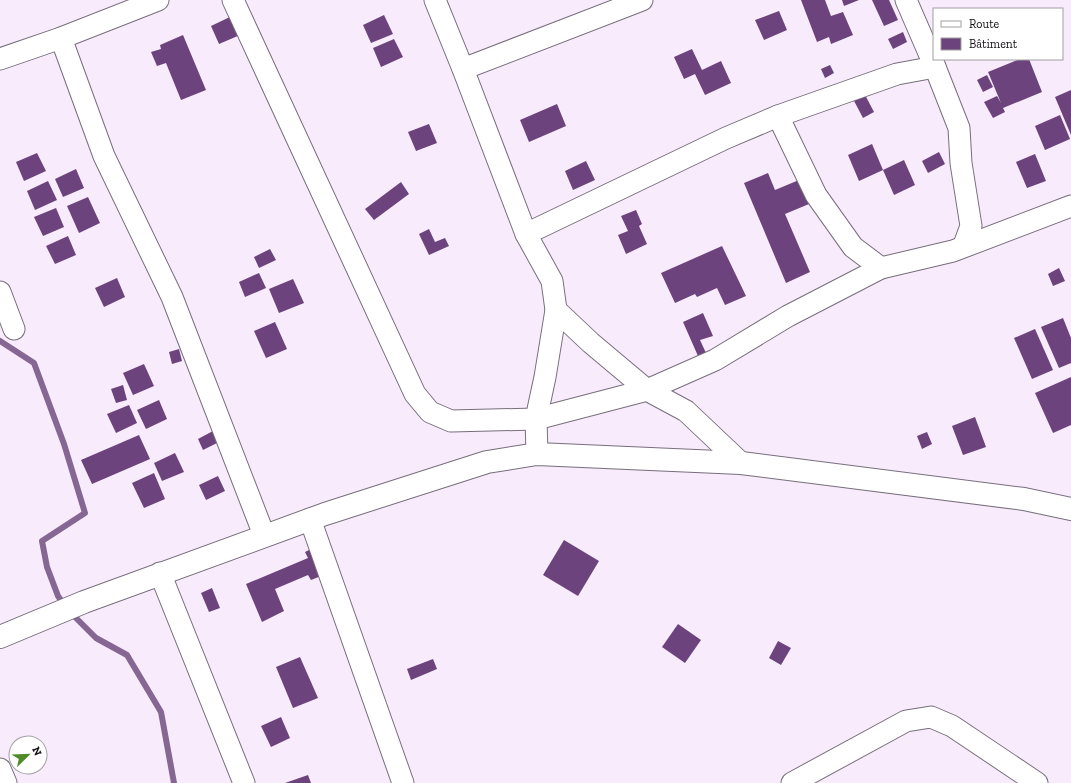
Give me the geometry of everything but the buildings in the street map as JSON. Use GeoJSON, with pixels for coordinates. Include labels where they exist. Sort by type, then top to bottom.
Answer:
{"type":"FeatureCollection","features":[{"type":"Feature","properties":{"kind":"main road"},"geometry":{"type":"LineString","coordinates":[[0,637],[84,602],[264,534],[487,462],[537,454],[741,463],[1024,499],[1071,509]]}},
{"type":"Feature","properties":{"kind":"street"},"geometry":{"type":"LineString","coordinates":[[0,59],[62,38],[158,0]]}},
{"type":"Feature","properties":{"kind":"street"},"geometry":{"type":"LineString","coordinates":[[233,0],[415,394],[430,412],[451,421],[536,419],[647,390],[715,360],[788,316],[881,268],[953,251],[964,245],[1071,206]]}},
{"type":"Feature","properties":{"kind":"street"},"geometry":{"type":"LineString","coordinates":[[436,0],[526,234],[552,281],[556,310],[545,377],[536,419],[537,454]]}},
{"type":"Feature","properties":{"kind":"street"},"geometry":{"type":"LineString","coordinates":[[463,69],[642,0]]}},
{"type":"Feature","properties":{"kind":"street"},"geometry":{"type":"LineString","coordinates":[[906,0],[935,66],[959,128],[961,163],[971,226],[964,245]]}},
{"type":"Feature","properties":{"kind":"street"},"geometry":{"type":"LineString","coordinates":[[62,38],[104,156],[172,297],[264,534]]}},
{"type":"Feature","properties":{"kind":"street"},"geometry":{"type":"LineString","coordinates":[[526,234],[726,138],[778,116],[896,74],[935,66]]}},
{"type":"Feature","properties":{"kind":"street"},"geometry":{"type":"LineString","coordinates":[[778,116],[816,195],[853,247],[881,268]]}},
{"type":"Feature","properties":{"kind":"street"},"geometry":{"type":"LineString","coordinates":[[0,292],[14,329]]}},
{"type":"Feature","properties":{"kind":"street"},"geometry":{"type":"LineString","coordinates":[[556,310],[591,343],[647,390],[686,411],[741,463]]}},
{"type":"Feature","properties":{"kind":"street"},"geometry":{"type":"LineString","coordinates":[[310,519],[403,783]]}},
{"type":"Feature","properties":{"kind":"street"},"geometry":{"type":"LineString","coordinates":[[160,573],[244,783]]}},
{"type":"Feature","properties":{"kind":"street"},"geometry":{"type":"LineString","coordinates":[[792,783],[906,721],[931,717],[952,726],[1037,783]]}},
{"type":"Feature","properties":{"kind":"street"},"geometry":{"type":"LineString","coordinates":[[0,769],[6,783]]}},
{"type":"Feature","properties":{"kind":"waterway"},"geometry":{"type":"LineString","coordinates":[[0,341],[34,363],[64,444],[85,513],[42,541],[47,567],[58,596],[67,609],[96,638],[127,655],[161,712],[174,783]]}}]}
